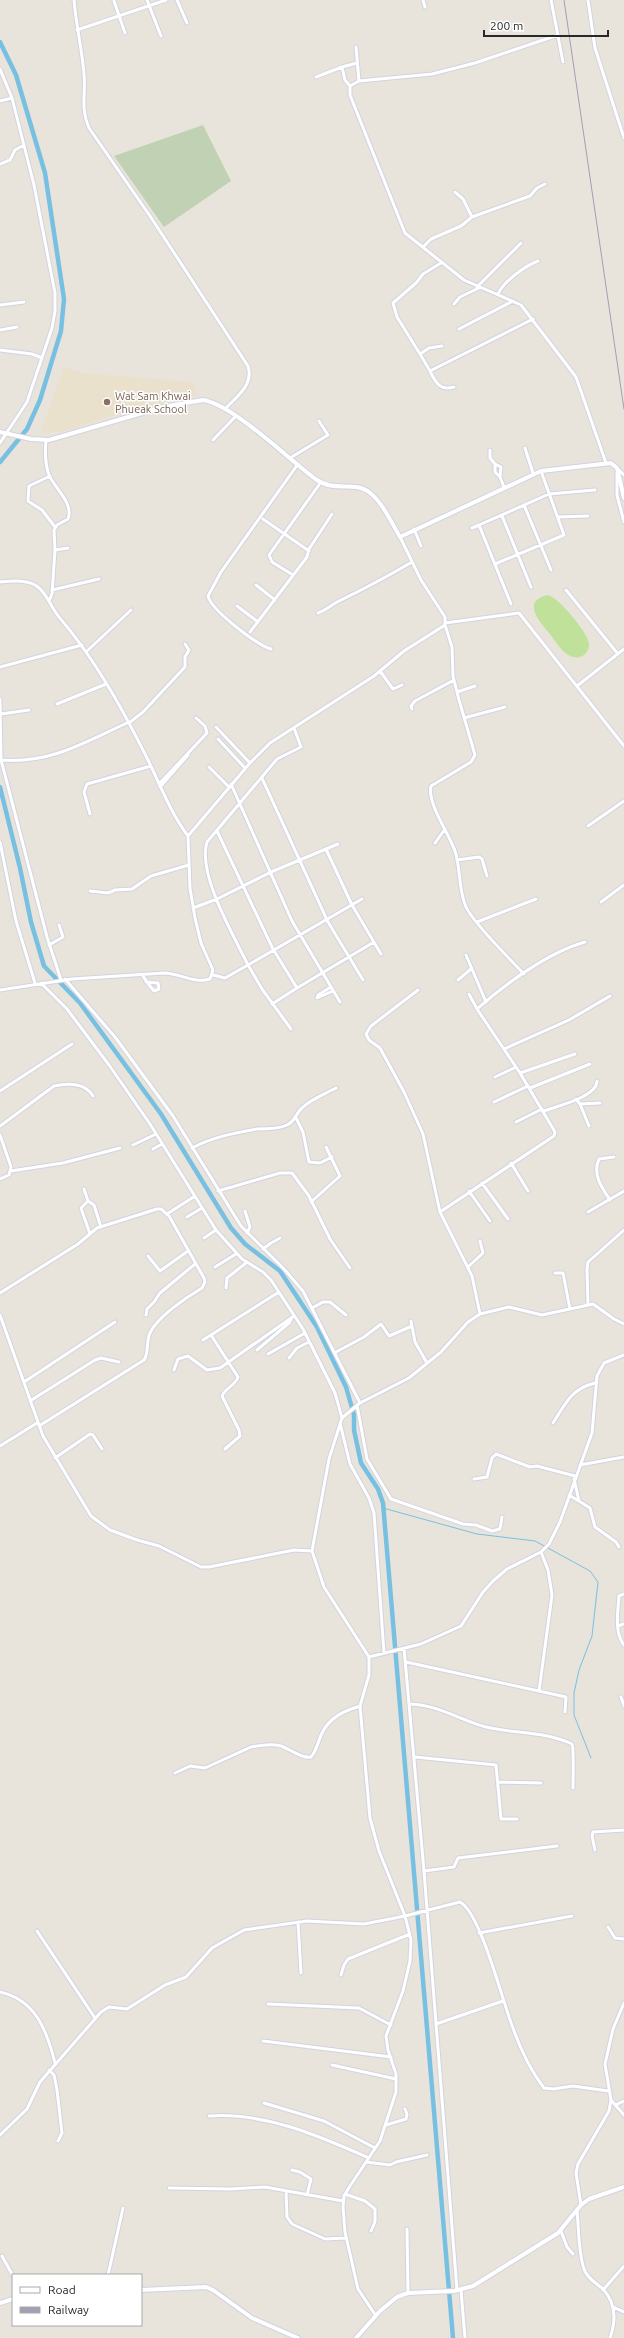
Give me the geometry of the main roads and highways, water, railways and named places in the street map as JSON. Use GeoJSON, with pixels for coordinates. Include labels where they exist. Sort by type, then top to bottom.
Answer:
{"type":"FeatureCollection","features":[{"type":"Feature","properties":{"kind":"waterway"},"geometry":{"type":"LineString","coordinates":[[0,42],[16,75],[45,173],[64,299],[61,331],[40,400],[27,429],[0,462]]}},
{"type":"Feature","properties":{"kind":"waterway"},"geometry":{"type":"LineString","coordinates":[[0,787],[20,868],[31,922],[44,966],[80,1003],[161,1114],[231,1228],[245,1244],[280,1271],[317,1327],[346,1387],[354,1415],[354,1430],[361,1463],[378,1489],[383,1503],[453,2338]]}},
{"type":"Feature","properties":{"kind":"waterway"},"geometry":{"type":"LineString","coordinates":[[383,1508],[477,1534],[535,1541],[590,1571],[598,1582],[592,1636],[579,1670],[574,1693],[574,1715],[591,1758]]}},
{"type":"Feature","properties":{"kind":"railway"},"geometry":{"type":"LineString","coordinates":[[564,0],[624,409]]}},
{"type":"Feature","properties":{"kind":"place","name":"Wat Sam Khwai Phueak School"},"geometry":{"type":"Point","coordinates":[107,402]}}]}
